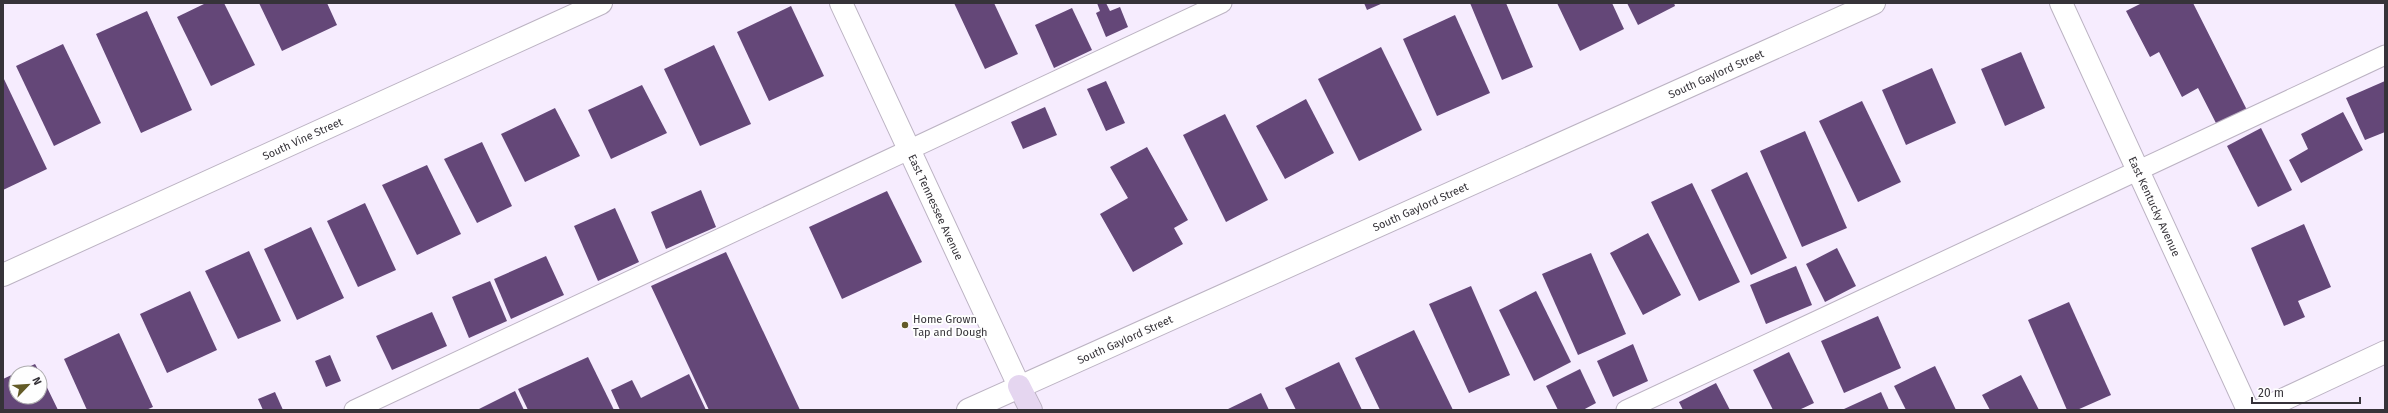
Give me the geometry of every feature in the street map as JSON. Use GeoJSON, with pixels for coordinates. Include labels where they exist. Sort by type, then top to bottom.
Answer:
{"type":"FeatureCollection","features":[{"type":"Feature","properties":{"kind":"street","name":"South Vine Street"},"geometry":{"type":"LineString","coordinates":[[3,275],[601,3]]}},
{"type":"Feature","properties":{"kind":"street","name":"East Tennessee Avenue"},"geometry":{"type":"LineString","coordinates":[[842,3],[1031,410]]}},
{"type":"Feature","properties":{"kind":"street","name":"South Gaylord Street"},"geometry":{"type":"LineString","coordinates":[[968,410],[1874,3]]}},
{"type":"Feature","properties":{"kind":"street","name":"East Kentucky Avenue"},"geometry":{"type":"LineString","coordinates":[[2061,3],[2248,410]]}},
{"type":"Feature","properties":{"kind":"street"},"geometry":{"type":"LineString","coordinates":[[2261,410],[2385,352]]}},
{"type":"Feature","properties":{"kind":"lane"},"geometry":{"type":"LineString","coordinates":[[354,410],[1222,3]]}},
{"type":"Feature","properties":{"kind":"lane"},"geometry":{"type":"LineString","coordinates":[[1626,410],[2137,170],[2385,56]]}},
{"type":"Feature","properties":{"kind":"building"},"geometry":{"type":"Polygon","coordinates":[[[206,3],[224,3],[255,65],[211,86],[177,17],[206,3]]]}},
{"type":"Feature","properties":{"kind":"building"},"geometry":{"type":"Polygon","coordinates":[[[259,3],[327,3],[337,25],[282,51],[259,3]]]}},
{"type":"Feature","properties":{"kind":"building"},"geometry":{"type":"Polygon","coordinates":[[[954,3],[994,3],[1018,54],[985,69],[954,3]]]}},
{"type":"Feature","properties":{"kind":"building"},"geometry":{"type":"Polygon","coordinates":[[[1097,3],[1106,3],[1110,11],[1120,7],[1128,27],[1106,37],[1096,13],[1100,11],[1097,3]]]}},
{"type":"Feature","properties":{"kind":"building"},"geometry":{"type":"Polygon","coordinates":[[[1364,3],[1383,3],[1367,10],[1364,3]]]}},
{"type":"Feature","properties":{"kind":"building"},"geometry":{"type":"Polygon","coordinates":[[[1470,3],[1506,3],[1533,67],[1502,80],[1470,3]]]}},
{"type":"Feature","properties":{"kind":"building"},"geometry":{"type":"Polygon","coordinates":[[[1557,3],[1612,3],[1624,29],[1580,51],[1557,3]]]}},
{"type":"Feature","properties":{"kind":"building"},"geometry":{"type":"Polygon","coordinates":[[[1627,3],[1674,3],[1675,6],[1638,25],[1627,3]]]}},
{"type":"Feature","properties":{"kind":"building"},"geometry":{"type":"Polygon","coordinates":[[[2142,3],[2193,3],[2248,112],[2218,127],[2198,88],[2182,97],[2159,52],[2150,57],[2126,11],[2142,3]]]}},
{"type":"Feature","properties":{"kind":"building"},"geometry":{"type":"Polygon","coordinates":[[[791,6],[824,76],[769,101],[737,32],[791,6]]]}},
{"type":"Feature","properties":{"kind":"building"},"geometry":{"type":"Polygon","coordinates":[[[1072,8],[1092,50],[1054,68],[1035,25],[1072,8]]]}},
{"type":"Feature","properties":{"kind":"building"},"geometry":{"type":"Polygon","coordinates":[[[147,11],[192,110],[141,133],[96,34],[147,11]]]}},
{"type":"Feature","properties":{"kind":"building"},"geometry":{"type":"Polygon","coordinates":[[[1455,15],[1490,93],[1437,116],[1403,39],[1455,15]]]}},
{"type":"Feature","properties":{"kind":"building"},"geometry":{"type":"Polygon","coordinates":[[[63,44],[101,123],[54,146],[16,66],[63,44]]]}},
{"type":"Feature","properties":{"kind":"building"},"geometry":{"type":"Polygon","coordinates":[[[714,45],[751,124],[700,146],[664,69],[714,45]]]}},
{"type":"Feature","properties":{"kind":"building"},"geometry":{"type":"Polygon","coordinates":[[[1381,47],[1422,130],[1359,161],[1318,79],[1381,47]]]}},
{"type":"Feature","properties":{"kind":"building"},"geometry":{"type":"Polygon","coordinates":[[[2021,52],[2045,108],[2005,126],[1981,69],[2021,52]]]}},
{"type":"Feature","properties":{"kind":"building"},"geometry":{"type":"Polygon","coordinates":[[[1932,68],[1956,123],[1906,145],[1882,90],[1932,68]]]}},
{"type":"Feature","properties":{"kind":"building"},"geometry":{"type":"Polygon","coordinates":[[[3,77],[47,169],[3,190],[3,77]]]}},
{"type":"Feature","properties":{"kind":"building"},"geometry":{"type":"Polygon","coordinates":[[[1106,81],[1125,123],[1106,131],[1087,89],[1106,81]]]}},
{"type":"Feature","properties":{"kind":"building"},"geometry":{"type":"Polygon","coordinates":[[[2385,81],[2385,132],[2365,140],[2346,98],[2385,81]]]}},
{"type":"Feature","properties":{"kind":"building"},"geometry":{"type":"Polygon","coordinates":[[[642,85],[667,133],[611,159],[588,110],[642,85]]]}},
{"type":"Feature","properties":{"kind":"building"},"geometry":{"type":"Polygon","coordinates":[[[1306,99],[1334,153],[1285,179],[1256,126],[1306,99]]]}},
{"type":"Feature","properties":{"kind":"building"},"geometry":{"type":"Polygon","coordinates":[[[1862,101],[1901,182],[1858,202],[1819,121],[1862,101]]]}},
{"type":"Feature","properties":{"kind":"building"},"geometry":{"type":"Polygon","coordinates":[[[1045,107],[1057,135],[1023,149],[1011,122],[1045,107]]]}},
{"type":"Feature","properties":{"kind":"building"},"geometry":{"type":"Polygon","coordinates":[[[555,108],[580,156],[525,182],[501,134],[555,108]]]}},
{"type":"Feature","properties":{"kind":"building"},"geometry":{"type":"Polygon","coordinates":[[[2343,112],[2363,150],[2301,183],[2289,160],[2308,149],[2301,134],[2343,112]]]}},
{"type":"Feature","properties":{"kind":"building"},"geometry":{"type":"Polygon","coordinates":[[[1225,114],[1268,200],[1226,222],[1183,135],[1225,114]]]}},
{"type":"Feature","properties":{"kind":"building"},"geometry":{"type":"Polygon","coordinates":[[[2261,128],[2292,190],[2258,207],[2227,146],[2261,128]]]}},
{"type":"Feature","properties":{"kind":"building"},"geometry":{"type":"Polygon","coordinates":[[[1805,131],[1847,228],[1802,247],[1760,151],[1805,131]]]}},
{"type":"Feature","properties":{"kind":"building"},"geometry":{"type":"Polygon","coordinates":[[[482,142],[512,206],[477,223],[444,159],[482,142]]]}},
{"type":"Feature","properties":{"kind":"building"},"geometry":{"type":"Polygon","coordinates":[[[1147,147],[1188,220],[1174,228],[1183,244],[1133,272],[1100,214],[1128,198],[1110,167],[1147,147]]]}},
{"type":"Feature","properties":{"kind":"building"},"geometry":{"type":"Polygon","coordinates":[[[427,165],[461,234],[417,255],[382,185],[427,165]]]}},
{"type":"Feature","properties":{"kind":"building"},"geometry":{"type":"Polygon","coordinates":[[[1747,172],[1787,258],[1751,275],[1711,190],[1747,172]]]}},
{"type":"Feature","properties":{"kind":"building"},"geometry":{"type":"Polygon","coordinates":[[[1692,183],[1740,282],[1699,301],[1651,202],[1692,183]]]}},
{"type":"Feature","properties":{"kind":"building"},"geometry":{"type":"Polygon","coordinates":[[[701,190],[716,227],[666,249],[651,212],[701,190]]]}},
{"type":"Feature","properties":{"kind":"building"},"geometry":{"type":"Polygon","coordinates":[[[887,191],[922,262],[842,299],[809,227],[887,191]]]}},
{"type":"Feature","properties":{"kind":"building"},"geometry":{"type":"Polygon","coordinates":[[[365,203],[396,270],[358,287],[327,221],[365,203]]]}},
{"type":"Feature","properties":{"kind":"building"},"geometry":{"type":"Polygon","coordinates":[[[615,208],[639,262],[598,281],[574,226],[615,208]]]}},
{"type":"Feature","properties":{"kind":"building"},"geometry":{"type":"Polygon","coordinates":[[[2304,224],[2331,287],[2298,301],[2305,317],[2284,326],[2251,248],[2304,224]]]}},
{"type":"Feature","properties":{"kind":"building"},"geometry":{"type":"Polygon","coordinates":[[[311,227],[344,298],[297,320],[264,249],[311,227]]]}},
{"type":"Feature","properties":{"kind":"building"},"geometry":{"type":"Polygon","coordinates":[[[1648,233],[1681,295],[1643,315],[1610,253],[1648,233]]]}},
{"type":"Feature","properties":{"kind":"building"},"geometry":{"type":"Polygon","coordinates":[[[1837,248],[1856,286],[1825,302],[1806,264],[1837,248]]]}},
{"type":"Feature","properties":{"kind":"building"},"geometry":{"type":"Polygon","coordinates":[[[249,251],[281,321],[238,339],[205,271],[249,251]]]}},
{"type":"Feature","properties":{"kind":"building"},"geometry":{"type":"Polygon","coordinates":[[[726,252],[800,410],[709,410],[651,286],[726,252]]]}},
{"type":"Feature","properties":{"kind":"building"},"geometry":{"type":"Polygon","coordinates":[[[1591,253],[1626,334],[1578,355],[1542,274],[1591,253]]]}},
{"type":"Feature","properties":{"kind":"building"},"geometry":{"type":"Polygon","coordinates":[[[546,256],[564,295],[511,319],[494,279],[546,256]]]}},
{"type":"Feature","properties":{"kind":"building"},"geometry":{"type":"Polygon","coordinates":[[[1796,266],[1812,305],[1766,324],[1750,285],[1796,266]]]}},
{"type":"Feature","properties":{"kind":"building"},"geometry":{"type":"Polygon","coordinates":[[[490,281],[507,321],[469,338],[452,297],[490,281]]]}},
{"type":"Feature","properties":{"kind":"building"},"geometry":{"type":"Polygon","coordinates":[[[1471,286],[1510,375],[1469,393],[1429,304],[1471,286]]]}},
{"type":"Feature","properties":{"kind":"building"},"geometry":{"type":"Polygon","coordinates":[[[190,291],[217,350],[167,373],[140,314],[190,291]]]}},
{"type":"Feature","properties":{"kind":"building"},"geometry":{"type":"Polygon","coordinates":[[[1536,291],[1571,362],[1534,381],[1499,310],[1536,291]]]}},
{"type":"Feature","properties":{"kind":"building"},"geometry":{"type":"Polygon","coordinates":[[[2069,302],[2111,395],[2077,410],[2067,410],[2028,320],[2069,302]]]}},
{"type":"Feature","properties":{"kind":"building"},"geometry":{"type":"Polygon","coordinates":[[[432,312],[447,346],[392,370],[376,336],[432,312]]]}},
{"type":"Feature","properties":{"kind":"building"},"geometry":{"type":"Polygon","coordinates":[[[1878,316],[1901,368],[1844,393],[1821,341],[1878,316]]]}},
{"type":"Feature","properties":{"kind":"building"},"geometry":{"type":"Polygon","coordinates":[[[1414,330],[1453,410],[1380,410],[1355,358],[1414,330]]]}},
{"type":"Feature","properties":{"kind":"building"},"geometry":{"type":"Polygon","coordinates":[[[119,333],[153,407],[146,410],[87,410],[64,359],[119,333]]]}},
{"type":"Feature","properties":{"kind":"building"},"geometry":{"type":"Polygon","coordinates":[[[1633,344],[1648,381],[1613,397],[1597,361],[1633,344]]]}},
{"type":"Feature","properties":{"kind":"building"},"geometry":{"type":"Polygon","coordinates":[[[1789,352],[1814,403],[1799,410],[1773,410],[1753,370],[1789,352]]]}},
{"type":"Feature","properties":{"kind":"building"},"geometry":{"type":"Polygon","coordinates":[[[330,355],[341,381],[326,387],[315,361],[330,355]]]}},
{"type":"Feature","properties":{"kind":"building"},"geometry":{"type":"Polygon","coordinates":[[[588,357],[614,410],[528,410],[518,389],[588,357]]]}},
{"type":"Feature","properties":{"kind":"building"},"geometry":{"type":"Polygon","coordinates":[[[1339,362],[1362,410],[1296,410],[1285,388],[1339,362]]]}},
{"type":"Feature","properties":{"kind":"building"},"geometry":{"type":"Polygon","coordinates":[[[1935,366],[1956,410],[1906,410],[1894,386],[1935,366]]]}},
{"type":"Feature","properties":{"kind":"building"},"geometry":{"type":"Polygon","coordinates":[[[1580,369],[1596,403],[1583,410],[1558,410],[1546,386],[1580,369]]]}},
{"type":"Feature","properties":{"kind":"building"},"geometry":{"type":"Polygon","coordinates":[[[689,374],[706,410],[620,410],[611,390],[632,380],[641,398],[689,374]]]}},
{"type":"Feature","properties":{"kind":"building"},"geometry":{"type":"Polygon","coordinates":[[[2021,375],[2039,410],[1990,410],[1982,395],[2021,375]]]}},
{"type":"Feature","properties":{"kind":"building"},"geometry":{"type":"Polygon","coordinates":[[[8,377],[8,405],[48,405],[48,389],[58,410],[4,410],[3,379],[8,377]]]}},
{"type":"Feature","properties":{"kind":"building"},"geometry":{"type":"Polygon","coordinates":[[[1716,383],[1730,410],[1683,410],[1679,402],[1716,383]]]}},
{"type":"Feature","properties":{"kind":"building"},"geometry":{"type":"Polygon","coordinates":[[[515,391],[524,410],[477,410],[515,391]]]}},
{"type":"Feature","properties":{"kind":"building"},"geometry":{"type":"Polygon","coordinates":[[[275,392],[283,410],[263,410],[258,399],[275,392]]]}},
{"type":"Feature","properties":{"kind":"building"},"geometry":{"type":"Polygon","coordinates":[[[1881,392],[1889,410],[1844,410],[1844,409],[1881,392]]]}},
{"type":"Feature","properties":{"kind":"building"},"geometry":{"type":"Polygon","coordinates":[[[1261,393],[1269,410],[1226,410],[1261,393]]]}},
{"type":"Feature","properties":{"kind":"place","name":"Home Grown Tap and Dough"},"geometry":{"type":"Point","coordinates":[905,325]}}]}
